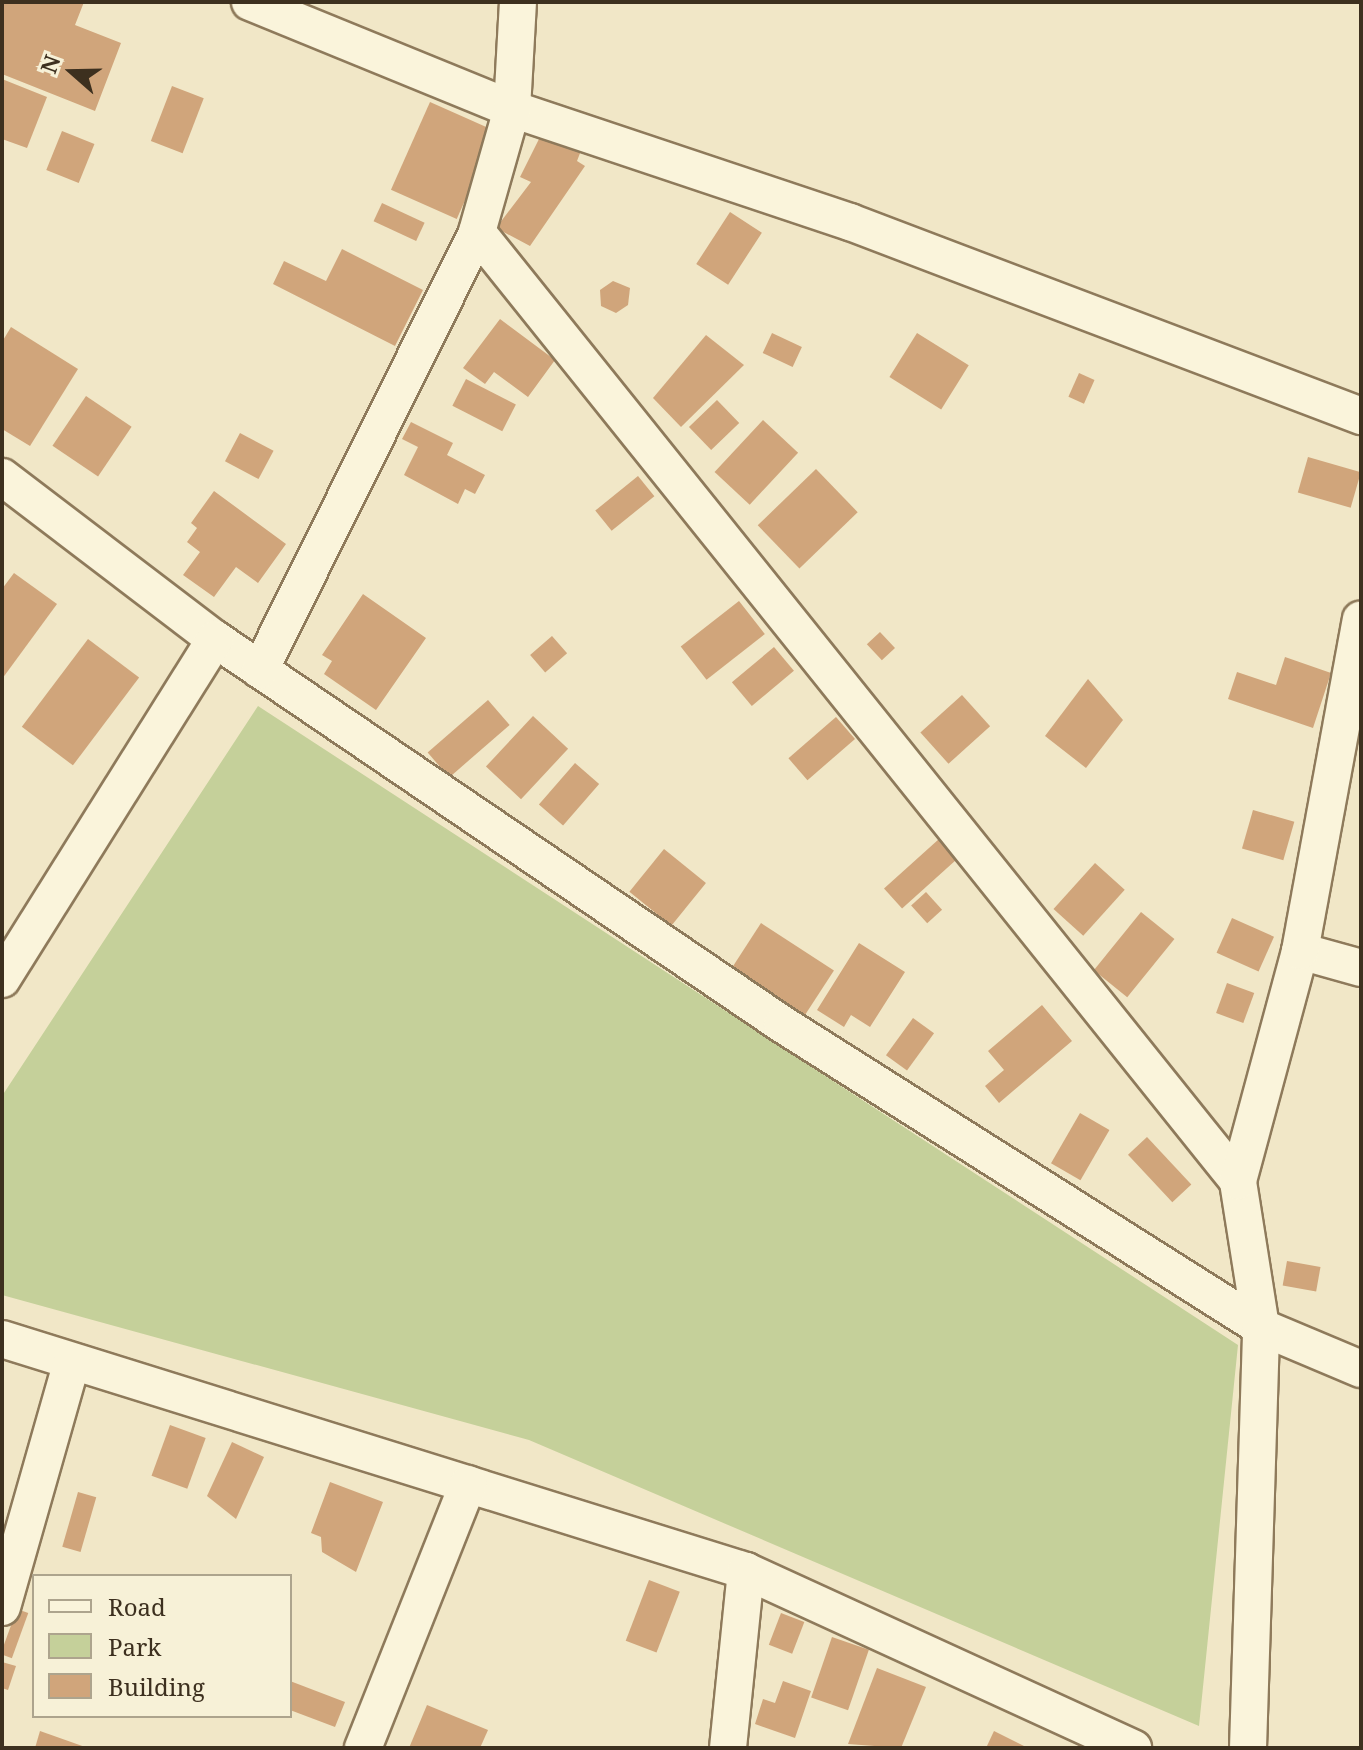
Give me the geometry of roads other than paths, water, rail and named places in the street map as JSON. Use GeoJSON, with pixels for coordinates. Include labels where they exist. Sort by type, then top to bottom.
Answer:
{"type":"FeatureCollection","features":[{"type":"Feature","properties":{"kind":"street"},"geometry":{"type":"LineString","coordinates":[[250,2],[512,109],[850,222],[1361,416]]}},
{"type":"Feature","properties":{"kind":"street"},"geometry":{"type":"LineString","coordinates":[[260,670],[477,232],[512,109],[518,2]]}},
{"type":"Feature","properties":{"kind":"street"},"geometry":{"type":"LineString","coordinates":[[477,232],[1238,1181]]}},
{"type":"Feature","properties":{"kind":"street"},"geometry":{"type":"LineString","coordinates":[[2,477],[215,639],[782,1024],[1261,1327],[1361,1369]]}},
{"type":"Feature","properties":{"kind":"street"},"geometry":{"type":"LineString","coordinates":[[1248,1748],[1261,1327],[1238,1181],[1300,951],[1361,620]]}},
{"type":"Feature","properties":{"kind":"street"},"geometry":{"type":"LineString","coordinates":[[2,979],[215,639]]}},
{"type":"Feature","properties":{"kind":"street"},"geometry":{"type":"LineString","coordinates":[[1300,951],[1361,968]]}},
{"type":"Feature","properties":{"kind":"street"},"geometry":{"type":"LineString","coordinates":[[2,1339],[746,1571],[1133,1748]]}},
{"type":"Feature","properties":{"kind":"street"},"geometry":{"type":"LineString","coordinates":[[2,1607],[72,1362]]}},
{"type":"Feature","properties":{"kind":"street"},"geometry":{"type":"LineString","coordinates":[[363,1748],[468,1484]]}},
{"type":"Feature","properties":{"kind":"street"},"geometry":{"type":"LineString","coordinates":[[728,1748],[746,1571]]}}]}
